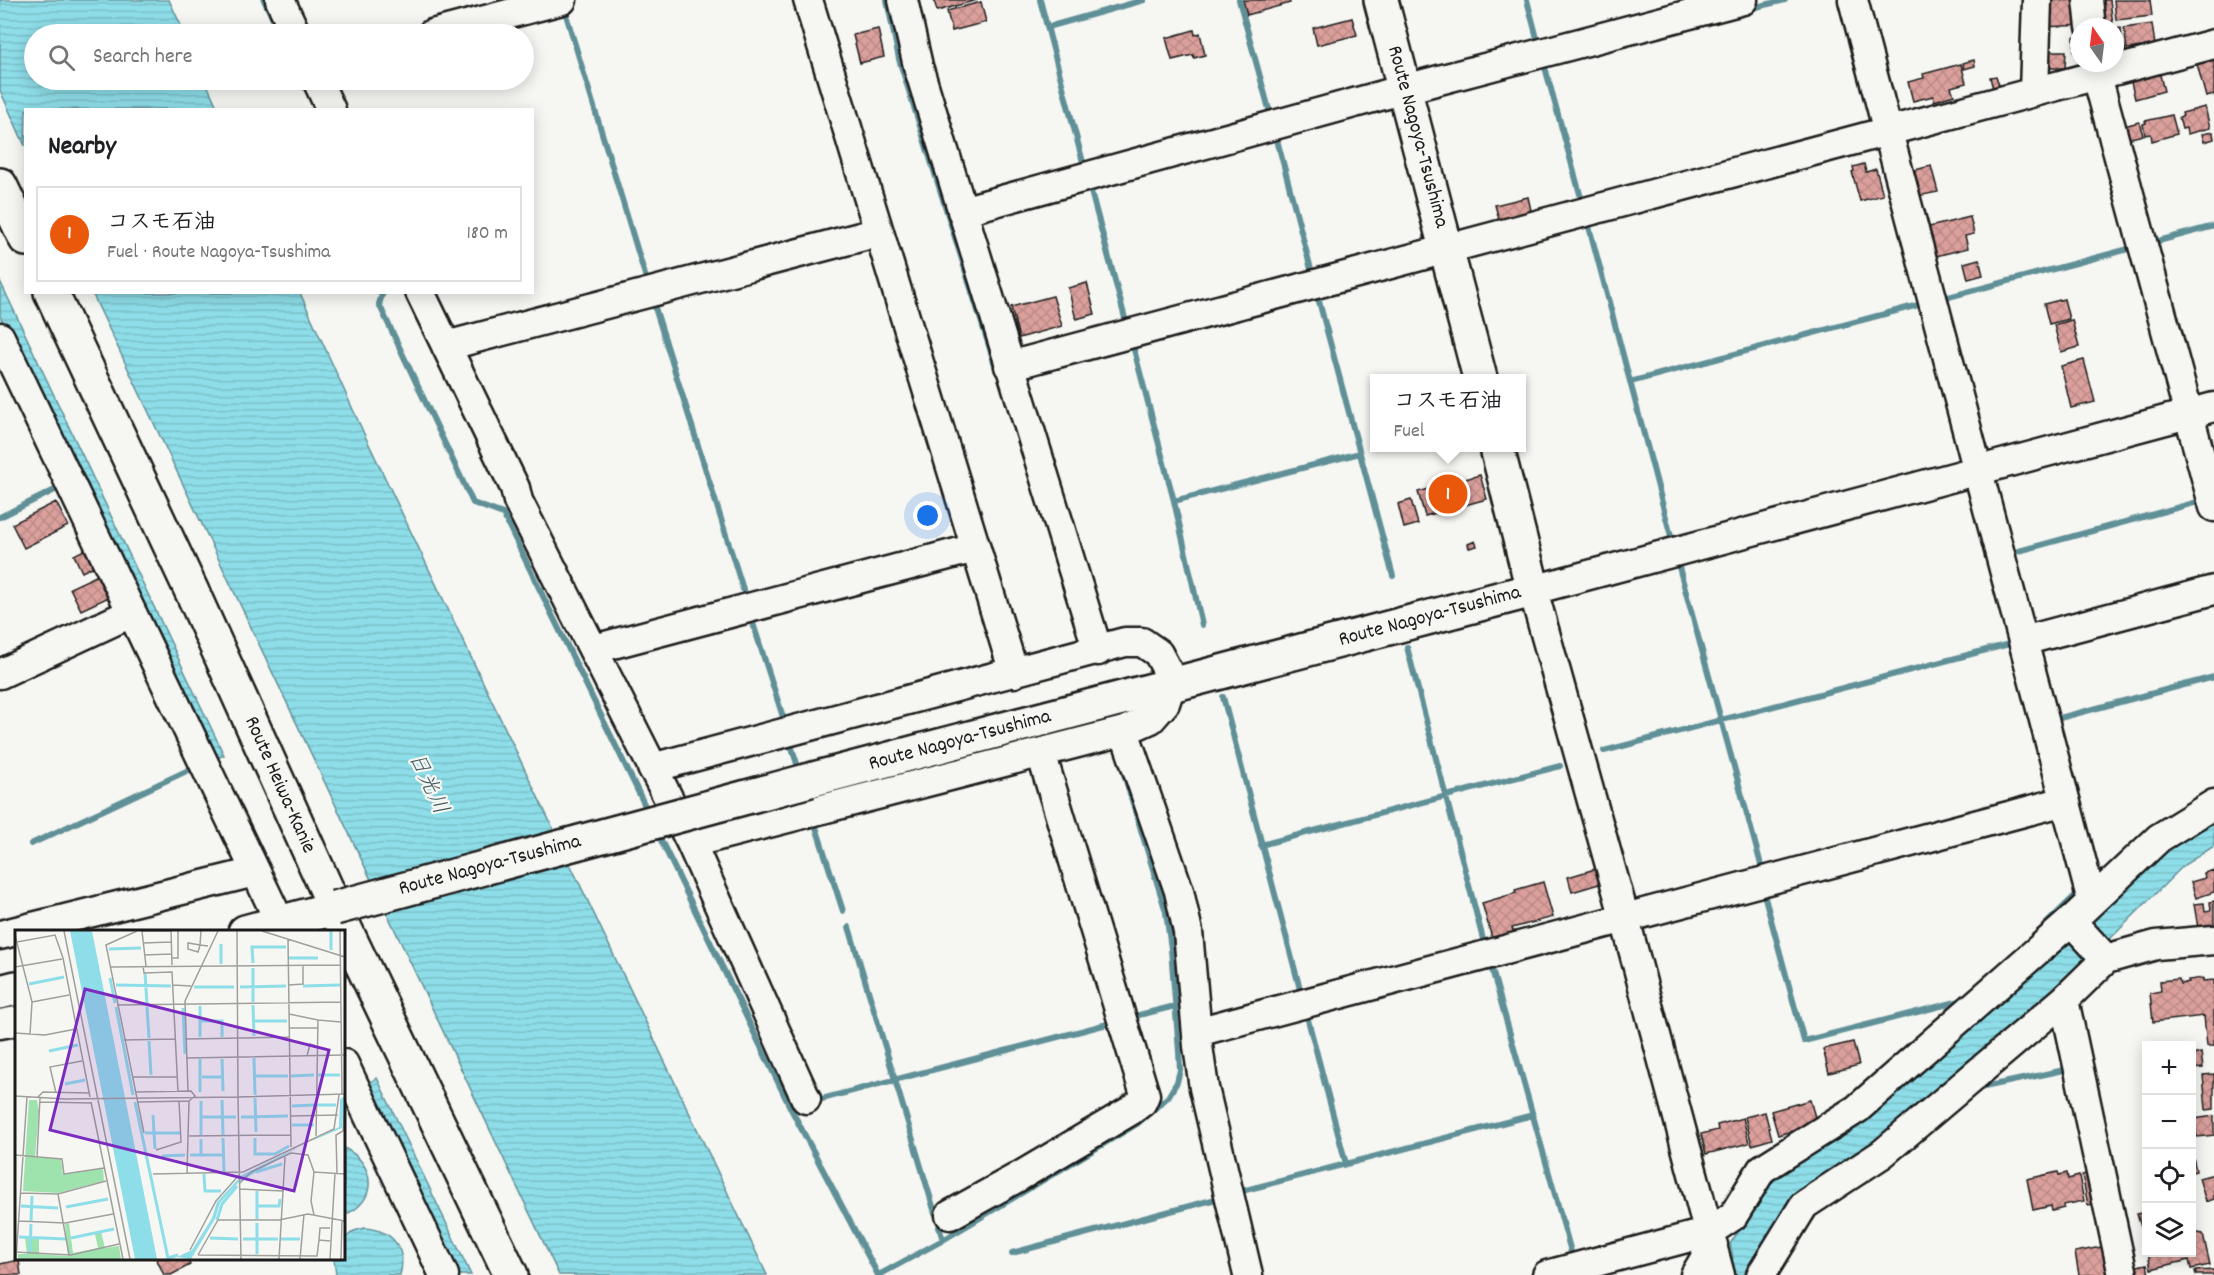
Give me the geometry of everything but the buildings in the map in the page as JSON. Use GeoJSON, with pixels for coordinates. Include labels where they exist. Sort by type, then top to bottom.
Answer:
{"type":"FeatureCollection","features":[{"type":"Feature","properties":{"kind":"main road","name":"Route Nagoya-Tsushima"},"geometry":{"type":"LineString","coordinates":[[1381,0],[1479,374]]}},
{"type":"Feature","properties":{"kind":"main road"},"geometry":{"type":"LineString","coordinates":[[0,184],[24,235]]}},
{"type":"Feature","properties":{"kind":"main road","name":"Route Heiwa-Kanie"},"geometry":{"type":"LineString","coordinates":[[52,294],[193,594],[335,908],[511,1275]]}},
{"type":"Feature","properties":{"kind":"main road","name":"Route Nagoya-Tsushima"},"geometry":{"type":"LineString","coordinates":[[252,930],[810,780],[1533,590],[1498,452]]}},
{"type":"Feature","properties":{"kind":"main road"},"geometry":{"type":"LineString","coordinates":[[0,992],[15,988]]}},
{"type":"Feature","properties":{"kind":"street"},"geometry":{"type":"LineString","coordinates":[[280,0],[291,24]]}},
{"type":"Feature","properties":{"kind":"street"},"geometry":{"type":"LineString","coordinates":[[470,24],[562,0]]}},
{"type":"Feature","properties":{"kind":"street"},"geometry":{"type":"LineString","coordinates":[[808,0],[1014,673]]}},
{"type":"Feature","properties":{"kind":"street"},"geometry":{"type":"LineString","coordinates":[[903,0],[918,66],[1098,651]]}},
{"type":"Feature","properties":{"kind":"street"},"geometry":{"type":"LineString","coordinates":[[962,211],[1405,89],[1743,0]]}},
{"type":"Feature","properties":{"kind":"street"},"geometry":{"type":"LineString","coordinates":[[1853,0],[2092,900]]}},
{"type":"Feature","properties":{"kind":"street"},"geometry":{"type":"LineString","coordinates":[[2034,92],[2037,0]]}},
{"type":"Feature","properties":{"kind":"street"},"geometry":{"type":"LineString","coordinates":[[2088,0],[2090,18]]}},
{"type":"Feature","properties":{"kind":"street"},"geometry":{"type":"LineString","coordinates":[[2124,63],[2214,44]]}},
{"type":"Feature","properties":{"kind":"street"},"geometry":{"type":"LineString","coordinates":[[1009,366],[2034,92],[2088,72]]}},
{"type":"Feature","properties":{"kind":"street"},"geometry":{"type":"LineString","coordinates":[[2097,72],[2202,410],[2214,507]]}},
{"type":"Feature","properties":{"kind":"street"},"geometry":{"type":"LineString","coordinates":[[322,90],[330,108]]}},
{"type":"Feature","properties":{"kind":"street"},"geometry":{"type":"LineString","coordinates":[[446,346],[879,232]]}},
{"type":"Feature","properties":{"kind":"street"},"geometry":{"type":"LineString","coordinates":[[421,294],[515,488],[518,501],[691,843],[806,1099]]}},
{"type":"Feature","properties":{"kind":"street"},"geometry":{"type":"LineString","coordinates":[[3,349],[274,910]]}},
{"type":"Feature","properties":{"kind":"street"},"geometry":{"type":"LineString","coordinates":[[1711,1257],[1626,919],[1533,590],[2202,410]]}},
{"type":"Feature","properties":{"kind":"street"},"geometry":{"type":"LineString","coordinates":[[594,649],[975,548]]}},
{"type":"Feature","properties":{"kind":"street"},"geometry":{"type":"LineString","coordinates":[[2023,641],[2214,590]]}},
{"type":"Feature","properties":{"kind":"street"},"geometry":{"type":"LineString","coordinates":[[0,674],[131,613]]}},
{"type":"Feature","properties":{"kind":"street"},"geometry":{"type":"LineString","coordinates":[[652,768],[1125,642],[1142,642],[1158,652],[1172,685],[1165,703],[1151,719],[1124,732],[691,843]]}},
{"type":"Feature","properties":{"kind":"street"},"geometry":{"type":"LineString","coordinates":[[1124,732],[1179,891],[1188,932],[1204,1088],[1248,1275]]}},
{"type":"Feature","properties":{"kind":"street"},"geometry":{"type":"LineString","coordinates":[[950,1215],[1130,1111],[1142,1102],[1145,1095],[1041,753]]}},
{"type":"Feature","properties":{"kind":"street"},"geometry":{"type":"LineString","coordinates":[[1197,1032],[2065,801]]}},
{"type":"Feature","properties":{"kind":"street"},"geometry":{"type":"LineString","coordinates":[[1711,1257],[1762,1169],[1857,1108],[2073,924],[2092,900],[2159,838],[2214,804]]}},
{"type":"Feature","properties":{"kind":"street"},"geometry":{"type":"LineString","coordinates":[[20,930],[255,872]]}},
{"type":"Feature","properties":{"kind":"street"},"geometry":{"type":"LineString","coordinates":[[2073,924],[2104,957]]}},
{"type":"Feature","properties":{"kind":"street"},"geometry":{"type":"LineString","coordinates":[[0,935],[15,931]]}},
{"type":"Feature","properties":{"kind":"street"},"geometry":{"type":"LineString","coordinates":[[1761,1275],[1804,1204],[1882,1154],[2064,1000],[2104,957],[2156,945],[2214,940]]}},
{"type":"Feature","properties":{"kind":"street"},"geometry":{"type":"LineString","coordinates":[[2064,1000],[2123,1275]]}},
{"type":"Feature","properties":{"kind":"street"},"geometry":{"type":"LineString","coordinates":[[0,1024],[15,1021]]}},
{"type":"Feature","properties":{"kind":"street"},"geometry":{"type":"LineString","coordinates":[[345,1066],[444,1275]]}},
{"type":"Feature","properties":{"kind":"street"},"geometry":{"type":"LineString","coordinates":[[1547,1275],[1711,1257]]}},
{"type":"Feature","properties":{"kind":"water"},"geometry":{"type":"Polygon","coordinates":[[[0,0],[169,0],[180,24],[24,24],[24,90],[209,90],[218,108],[24,108],[24,144],[0,90],[0,0]]]}},
{"type":"Feature","properties":{"kind":"water"},"geometry":{"type":"Polygon","coordinates":[[[0,281],[224,755],[210,761],[0,316],[0,281]]]}},
{"type":"Feature","properties":{"kind":"water","name":"日光川"},"geometry":{"type":"Polygon","coordinates":[[[92,294],[300,294],[365,436],[767,1275],[559,1275],[92,294]]]}},
{"type":"Feature","properties":{"kind":"water"},"geometry":{"type":"Polygon","coordinates":[[[2214,816],[2214,846],[2184,865],[2112,937],[1870,1148],[1751,1265],[1746,1275],[1719,1275],[1733,1258],[1730,1244],[1775,1176],[2170,843],[2214,816]]]}},
{"type":"Feature","properties":{"kind":"water"},"geometry":{"type":"Polygon","coordinates":[[[377,1078],[471,1275],[454,1275],[365,1085],[377,1078]]]}},
{"type":"Feature","properties":{"kind":"water"},"geometry":{"type":"Polygon","coordinates":[[[345,1149],[362,1163],[369,1182],[368,1192],[355,1209],[345,1214],[345,1149]]]}},
{"type":"Feature","properties":{"kind":"water"},"geometry":{"type":"Polygon","coordinates":[[[365,1228],[375,1229],[390,1237],[399,1249],[402,1265],[400,1275],[336,1275],[334,1260],[345,1260],[345,1238],[354,1231],[365,1228]]]}},
{"type":"Feature","properties":{"kind":"waterway"},"geometry":{"type":"LineString","coordinates":[[264,0],[275,24]]}},
{"type":"Feature","properties":{"kind":"waterway"},"geometry":{"type":"LineString","coordinates":[[887,0],[899,59],[995,365]]}},
{"type":"Feature","properties":{"kind":"waterway"},"geometry":{"type":"LineString","coordinates":[[1040,0],[1084,166]]}},
{"type":"Feature","properties":{"kind":"waterway"},"geometry":{"type":"LineString","coordinates":[[1048,27],[1144,0]]}},
{"type":"Feature","properties":{"kind":"waterway"},"geometry":{"type":"LineString","coordinates":[[1239,0],[1270,113]]}},
{"type":"Feature","properties":{"kind":"waterway"},"geometry":{"type":"LineString","coordinates":[[1527,0],[1539,46]]}},
{"type":"Feature","properties":{"kind":"waterway"},"geometry":{"type":"LineString","coordinates":[[1748,9],[1785,0]]}},
{"type":"Feature","properties":{"kind":"waterway"},"geometry":{"type":"LineString","coordinates":[[564,8],[648,285]]}},
{"type":"Feature","properties":{"kind":"waterway"},"geometry":{"type":"LineString","coordinates":[[1543,60],[1583,205]]}},
{"type":"Feature","properties":{"kind":"waterway"},"geometry":{"type":"LineString","coordinates":[[1276,136],[1312,273]]}},
{"type":"Feature","properties":{"kind":"waterway"},"geometry":{"type":"LineString","coordinates":[[1089,184],[1126,322]]}},
{"type":"Feature","properties":{"kind":"waterway"},"geometry":{"type":"LineString","coordinates":[[1587,219],[1673,544]]}},
{"type":"Feature","properties":{"kind":"waterway"},"geometry":{"type":"LineString","coordinates":[[2151,243],[2214,226]]}},
{"type":"Feature","properties":{"kind":"waterway"},"geometry":{"type":"LineString","coordinates":[[1941,299],[2136,247]]}},
{"type":"Feature","properties":{"kind":"waterway"},"geometry":{"type":"LineString","coordinates":[[382,294],[379,304],[473,503],[503,514],[648,812]]}},
{"type":"Feature","properties":{"kind":"waterway"},"geometry":{"type":"LineString","coordinates":[[1317,294],[1393,576]]}},
{"type":"Feature","properties":{"kind":"waterway"},"geometry":{"type":"LineString","coordinates":[[652,298],[746,599]]}},
{"type":"Feature","properties":{"kind":"waterway"},"geometry":{"type":"LineString","coordinates":[[1630,382],[1922,304]]}},
{"type":"Feature","properties":{"kind":"waterway"},"geometry":{"type":"LineString","coordinates":[[1132,342],[1174,501],[1202,625]]}},
{"type":"Feature","properties":{"kind":"waterway"},"geometry":{"type":"LineString","coordinates":[[1174,501],[1360,453]]}},
{"type":"Feature","properties":{"kind":"waterway"},"geometry":{"type":"LineString","coordinates":[[0,517],[63,486]]}},
{"type":"Feature","properties":{"kind":"waterway"},"geometry":{"type":"LineString","coordinates":[[2008,554],[2205,500]]}},
{"type":"Feature","properties":{"kind":"waterway"},"geometry":{"type":"LineString","coordinates":[[1677,560],[1763,872]]}},
{"type":"Feature","properties":{"kind":"waterway"},"geometry":{"type":"LineString","coordinates":[[750,614],[783,717]]}},
{"type":"Feature","properties":{"kind":"waterway"},"geometry":{"type":"LineString","coordinates":[[1604,751],[2013,643]]}},
{"type":"Feature","properties":{"kind":"waterway"},"geometry":{"type":"LineString","coordinates":[[1407,647],[1485,947]]}},
{"type":"Feature","properties":{"kind":"waterway"},"geometry":{"type":"LineString","coordinates":[[2056,719],[2214,677]]}},
{"type":"Feature","properties":{"kind":"waterway"},"geometry":{"type":"LineString","coordinates":[[1223,697],[1301,993]]}},
{"type":"Feature","properties":{"kind":"waterway"},"geometry":{"type":"LineString","coordinates":[[790,742],[800,773]]}},
{"type":"Feature","properties":{"kind":"waterway"},"geometry":{"type":"LineString","coordinates":[[1261,845],[1560,766]]}},
{"type":"Feature","properties":{"kind":"waterway"},"geometry":{"type":"LineString","coordinates":[[31,844],[195,767]]}},
{"type":"Feature","properties":{"kind":"waterway"},"geometry":{"type":"LineString","coordinates":[[879,1275],[943,1240],[1137,1124],[1168,1097],[1177,1082],[1180,1070],[1179,1052],[1166,912],[1124,774]]}},
{"type":"Feature","properties":{"kind":"waterway"},"geometry":{"type":"LineString","coordinates":[[815,824],[843,911]]}},
{"type":"Feature","properties":{"kind":"waterway"},"geometry":{"type":"LineString","coordinates":[[657,832],[790,1107],[878,1275]]}},
{"type":"Feature","properties":{"kind":"waterway"},"geometry":{"type":"LineString","coordinates":[[2044,926],[2079,892],[2078,889]]}},
{"type":"Feature","properties":{"kind":"waterway"},"geometry":{"type":"LineString","coordinates":[[1764,894],[1804,1041],[1964,1000]]}},
{"type":"Feature","properties":{"kind":"waterway"},"geometry":{"type":"LineString","coordinates":[[849,927],[935,1213]]}},
{"type":"Feature","properties":{"kind":"waterway"},"geometry":{"type":"LineString","coordinates":[[1491,966],[1573,1259]]}},
{"type":"Feature","properties":{"kind":"waterway"},"geometry":{"type":"LineString","coordinates":[[1131,1017],[1175,1006]]}},
{"type":"Feature","properties":{"kind":"waterway"},"geometry":{"type":"LineString","coordinates":[[1239,1193],[1346,1164],[1307,1016]]}},
{"type":"Feature","properties":{"kind":"waterway"},"geometry":{"type":"LineString","coordinates":[[814,1101],[1115,1022]]}},
{"type":"Feature","properties":{"kind":"waterway"},"geometry":{"type":"LineString","coordinates":[[1975,1089],[2069,1069],[2070,1071]]}},
{"type":"Feature","properties":{"kind":"waterway"},"geometry":{"type":"LineString","coordinates":[[1346,1164],[1533,1115]]}},
{"type":"Feature","properties":{"kind":"waterway"},"geometry":{"type":"LineString","coordinates":[[1012,1253],[1216,1199]]}},
{"type":"Feature","properties":{"kind":"waterway"},"geometry":{"type":"LineString","coordinates":[[939,1227],[943,1240]]}},
{"type":"Feature","properties":{"kind":"place","name":"コスモ石油"},"geometry":{"type":"Point","coordinates":[1448,494]}}]}
